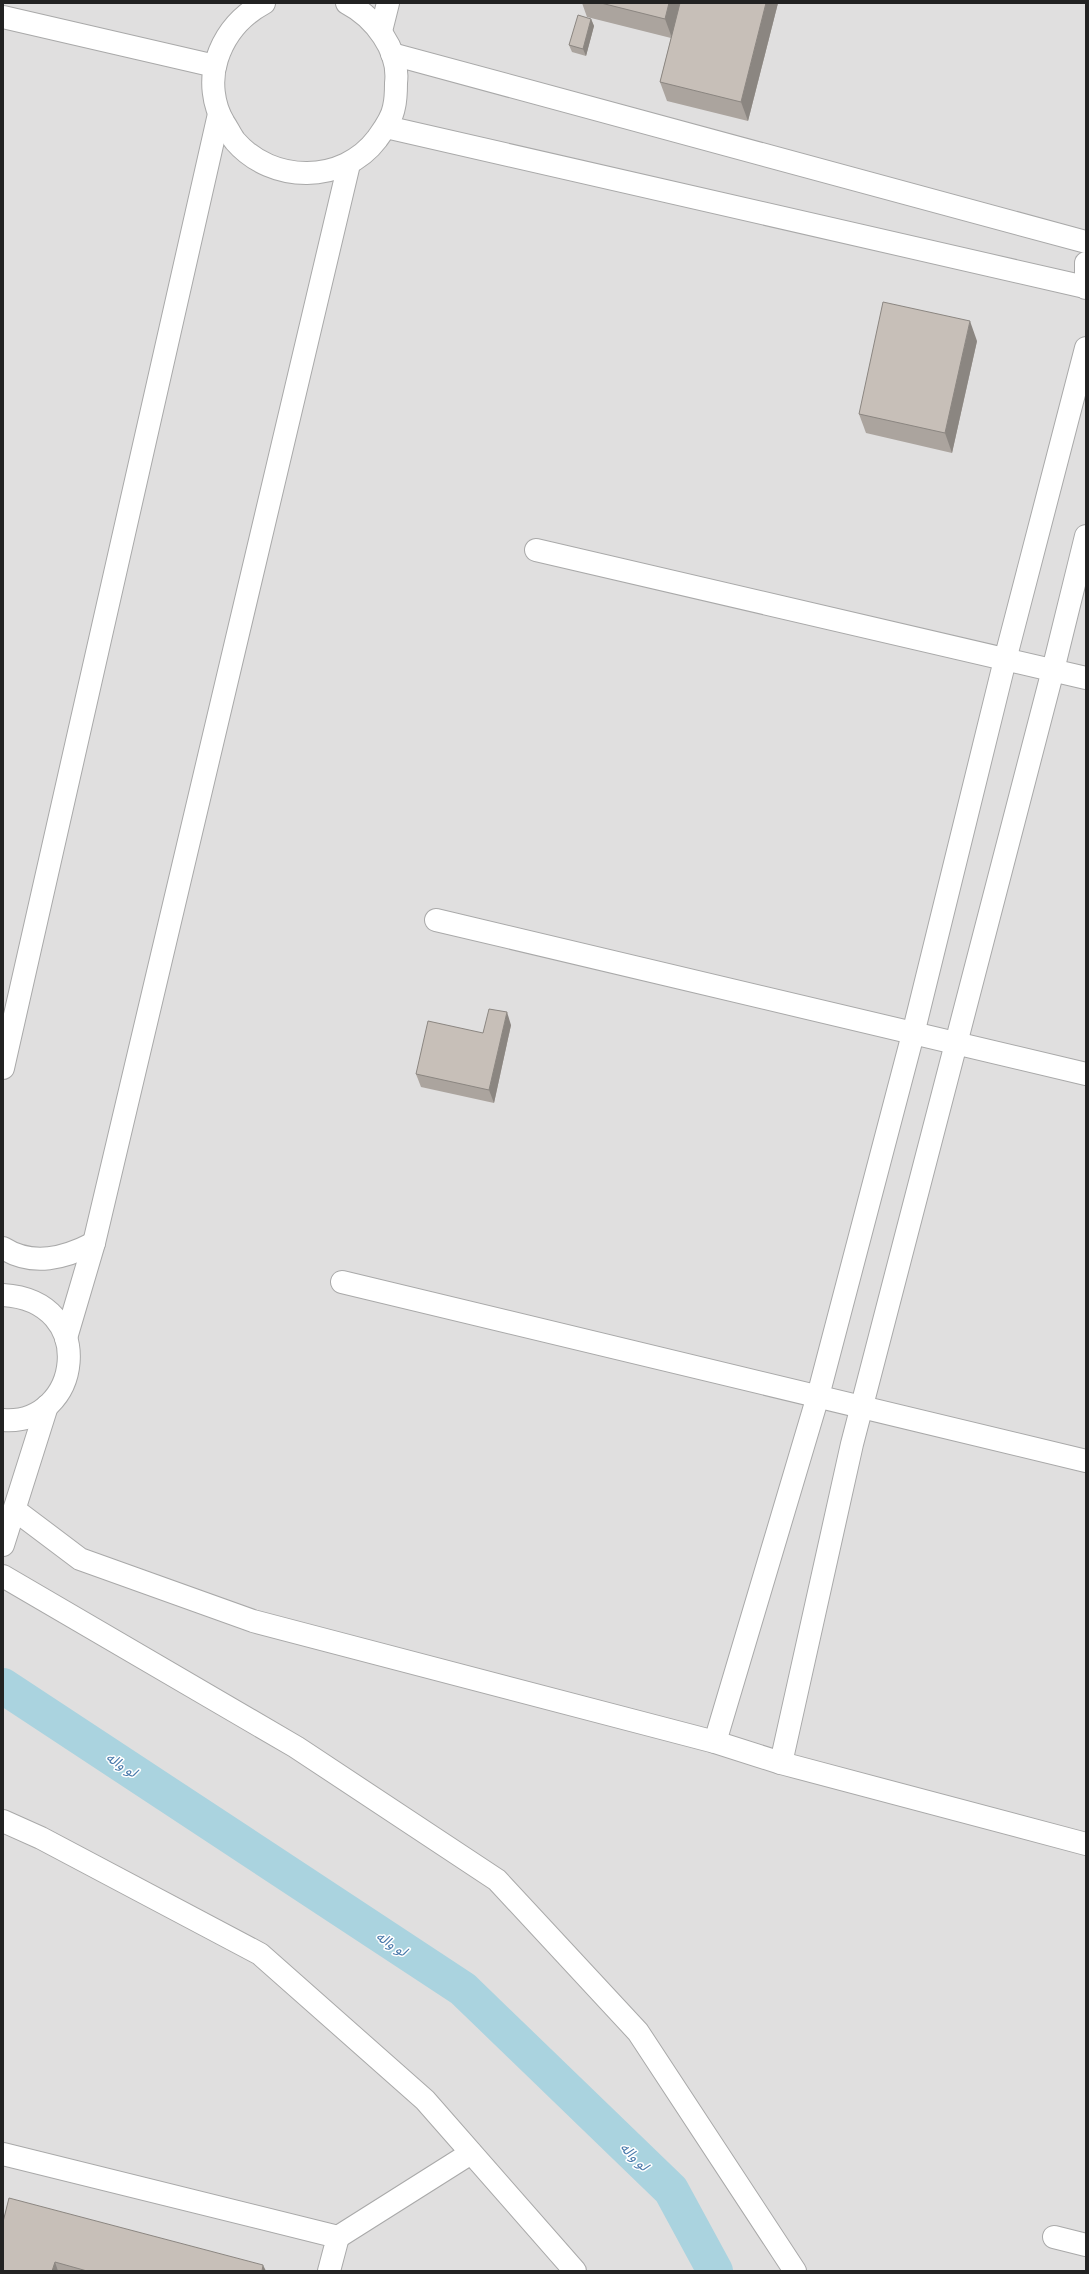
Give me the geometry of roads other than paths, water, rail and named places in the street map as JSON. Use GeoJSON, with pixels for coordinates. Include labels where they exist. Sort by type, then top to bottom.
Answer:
{"type":"FeatureCollection","features":[{"type":"Feature","properties":{"kind":"street"},"geometry":{"type":"LineString","coordinates":[[255,5],[234,26],[222,45],[215,66],[214,91],[219,114],[235,141],[258,161],[288,173],[319,173],[349,164],[370,148],[386,127],[394,108],[397,78],[392,54],[381,31],[360,10],[347,3]]}},
{"type":"Feature","properties":{"kind":"street"},"geometry":{"type":"LineString","coordinates":[[381,31],[388,3]]}},
{"type":"Feature","properties":{"kind":"street"},"geometry":{"type":"LineString","coordinates":[[3,17],[215,66]]}},
{"type":"Feature","properties":{"kind":"street"},"geometry":{"type":"LineString","coordinates":[[392,54],[1086,242]]}},
{"type":"Feature","properties":{"kind":"street"},"geometry":{"type":"LineString","coordinates":[[3,1068],[219,114]]}},
{"type":"Feature","properties":{"kind":"street"},"geometry":{"type":"LineString","coordinates":[[386,127],[1086,288],[1086,263]]}},
{"type":"Feature","properties":{"kind":"street"},"geometry":{"type":"LineString","coordinates":[[66,1338],[94,1244],[349,164]]}},
{"type":"Feature","properties":{"kind":"street"},"geometry":{"type":"LineString","coordinates":[[715,1742],[818,1396],[913,1034],[1005,660],[1086,348]]}},
{"type":"Feature","properties":{"kind":"street"},"geometry":{"type":"LineString","coordinates":[[781,1763],[862,1408],[1053,670],[1086,536]]}},
{"type":"Feature","properties":{"kind":"street"},"geometry":{"type":"LineString","coordinates":[[536,550],[1086,678]]}},
{"type":"Feature","properties":{"kind":"street"},"geometry":{"type":"LineString","coordinates":[[436,920],[1086,1074]]}},
{"type":"Feature","properties":{"kind":"street"},"geometry":{"type":"LineString","coordinates":[[3,1248],[12,1253],[39,1259],[55,1259],[73,1254],[94,1244]]}},
{"type":"Feature","properties":{"kind":"street"},"geometry":{"type":"LineString","coordinates":[[342,1282],[1086,1461]]}},
{"type":"Feature","properties":{"kind":"street"},"geometry":{"type":"LineString","coordinates":[[3,1295],[21,1296],[41,1305],[56,1319],[66,1338],[69,1356],[67,1375],[60,1392],[47,1406],[30,1416],[11,1421],[3,1420]]}},
{"type":"Feature","properties":{"kind":"street"},"geometry":{"type":"LineString","coordinates":[[3,1545],[47,1406]]}},
{"type":"Feature","properties":{"kind":"street"},"geometry":{"type":"LineString","coordinates":[[15,1510],[80,1559],[253,1621],[715,1742],[781,1763],[1086,1844]]}},
{"type":"Feature","properties":{"kind":"street"},"geometry":{"type":"LineString","coordinates":[[3,1576],[296,1747],[497,1880],[638,2032],[795,2271]]}},
{"type":"Feature","properties":{"kind":"street"},"geometry":{"type":"LineString","coordinates":[[3,1821],[41,1838],[260,1954],[425,2100],[575,2271]]}},
{"type":"Feature","properties":{"kind":"street"},"geometry":{"type":"LineString","coordinates":[[329,2271],[338,2237],[471,2153]]}},
{"type":"Feature","properties":{"kind":"street"},"geometry":{"type":"LineString","coordinates":[[3,2154],[338,2237]]}},
{"type":"Feature","properties":{"kind":"street"},"geometry":{"type":"LineString","coordinates":[[1054,2237],[1086,2245]]}},
{"type":"Feature","properties":{"kind":"waterway","name":"لو واله"},"geometry":{"type":"LineString","coordinates":[[3,1686],[463,1989],[671,2190],[715,2271]]}}]}
